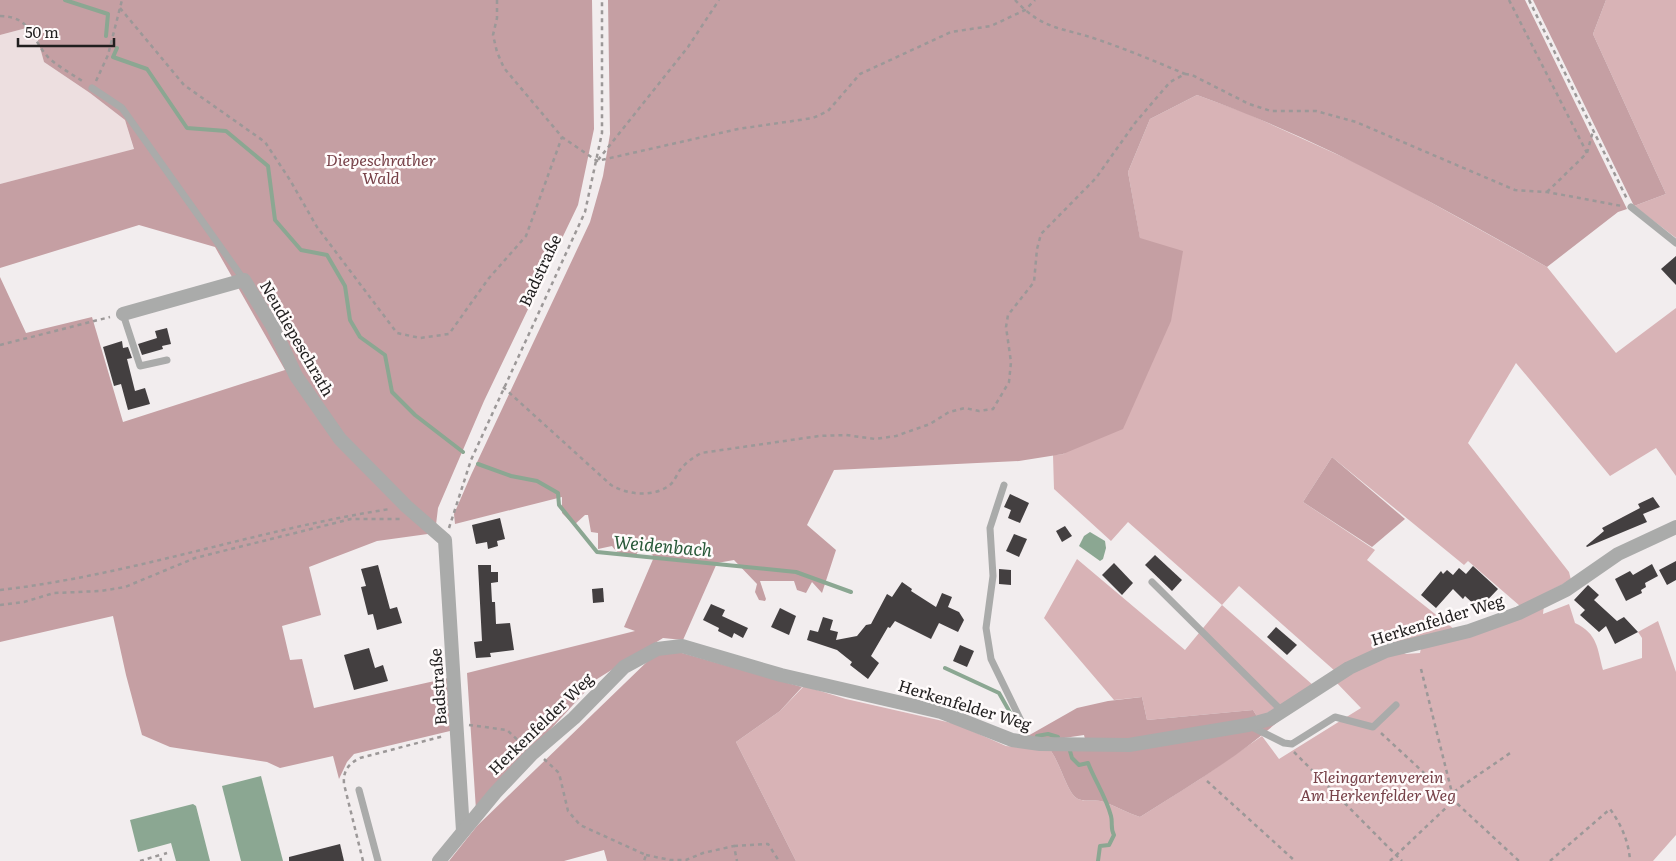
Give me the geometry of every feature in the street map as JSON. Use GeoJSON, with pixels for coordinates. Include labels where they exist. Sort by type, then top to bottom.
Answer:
{"type":"FeatureCollection","features":[{"type":"Feature","properties":{"kind":"street","name":"Neudiepeschrath"},"geometry":{"type":"LineString","coordinates":[[123,314],[244,280],[273,327],[296,376],[340,439],[406,506]]}},
{"type":"Feature","properties":{"kind":"street"},"geometry":{"type":"LineString","coordinates":[[406,506],[446,540]]}},
{"type":"Feature","properties":{"kind":"street","name":"Herkenfelder Weg"},"geometry":{"type":"LineString","coordinates":[[439,861],[494,793],[534,752],[574,718],[624,667],[657,649],[682,646],[781,675],[941,712],[1002,737],[1024,742],[1129,745],[1248,725],[1270,718],[1283,712],[1349,668],[1386,651],[1468,631],[1519,613],[1566,590],[1618,554],[1676,527]]}},
{"type":"Feature","properties":{"kind":"street","name":"Badstraße"},"geometry":{"type":"LineString","coordinates":[[446,540],[462,831]]}},
{"type":"Feature","properties":{"kind":"lane"},"geometry":{"type":"LineString","coordinates":[[92,88],[122,108],[244,280]]}},
{"type":"Feature","properties":{"kind":"lane"},"geometry":{"type":"LineString","coordinates":[[1631,208],[1676,243]]}},
{"type":"Feature","properties":{"kind":"lane"},"geometry":{"type":"LineString","coordinates":[[123,314],[140,366],[167,360]]}},
{"type":"Feature","properties":{"kind":"lane"},"geometry":{"type":"LineString","coordinates":[[1004,484],[990,528],[993,576],[986,628],[991,659],[1025,729],[1024,742]]}},
{"type":"Feature","properties":{"kind":"lane"},"geometry":{"type":"LineString","coordinates":[[1152,582],[1283,712]]}},
{"type":"Feature","properties":{"kind":"lane"},"geometry":{"type":"LineString","coordinates":[[1248,725],[1284,743],[1292,744],[1335,717],[1373,727],[1396,705]]}},
{"type":"Feature","properties":{"kind":"lane"},"geometry":{"type":"LineString","coordinates":[[359,790],[378,861]]}},
{"type":"Feature","properties":{"kind":"path"},"geometry":{"type":"LineString","coordinates":[[0,16],[17,19],[26,25],[52,60],[92,88],[108,55],[122,0]]}},
{"type":"Feature","properties":{"kind":"path"},"geometry":{"type":"LineString","coordinates":[[497,0],[497,18],[493,35],[497,52],[504,68],[562,138],[597,161],[738,129],[813,118],[828,111],[860,74],[951,32],[991,26],[1025,10],[1035,0]]}},
{"type":"Feature","properties":{"kind":"path","name":"Badstraße"},"geometry":{"type":"LineString","coordinates":[[446,540],[471,460],[585,212],[602,133],[602,0]]}},
{"type":"Feature","properties":{"kind":"path"},"geometry":{"type":"LineString","coordinates":[[597,161],[688,47],[719,0]]}},
{"type":"Feature","properties":{"kind":"path"},"geometry":{"type":"LineString","coordinates":[[1015,0],[1025,10],[1046,25],[1090,37],[1185,74],[1192,75],[1249,104],[1271,110],[1316,110],[1356,122],[1515,190],[1547,192],[1631,208]]}},
{"type":"Feature","properties":{"kind":"path"},"geometry":{"type":"LineString","coordinates":[[1508,0],[1587,152]]}},
{"type":"Feature","properties":{"kind":"path"},"geometry":{"type":"LineString","coordinates":[[1530,0],[1631,208]]}},
{"type":"Feature","properties":{"kind":"path"},"geometry":{"type":"LineString","coordinates":[[120,8],[184,85],[265,142],[290,180],[317,228],[397,333],[420,338],[449,334],[489,278],[526,236],[562,138]]}},
{"type":"Feature","properties":{"kind":"path"},"geometry":{"type":"LineString","coordinates":[[503,387],[611,485],[621,491],[634,494],[659,490],[671,484],[688,461],[701,453],[819,436],[846,435],[875,438],[896,436],[930,424],[950,412],[965,408],[979,411],[993,409],[1009,382],[1011,362],[1006,327],[1008,315],[1034,282],[1037,249],[1041,234],[1096,178],[1116,148],[1170,82],[1185,74]]}},
{"type":"Feature","properties":{"kind":"path"},"geometry":{"type":"LineString","coordinates":[[1547,192],[1587,152],[1594,130]]}},
{"type":"Feature","properties":{"kind":"path"},"geometry":{"type":"LineString","coordinates":[[0,345],[123,314]]}},
{"type":"Feature","properties":{"kind":"path"},"geometry":{"type":"LineString","coordinates":[[0,590],[34,586],[101,573],[333,518],[406,506]]}},
{"type":"Feature","properties":{"kind":"path"},"geometry":{"type":"LineString","coordinates":[[0,604],[16,604],[54,593],[101,591],[125,587],[195,558],[351,520],[422,519]]}},
{"type":"Feature","properties":{"kind":"path"},"geometry":{"type":"LineString","coordinates":[[1390,861],[1449,805],[1452,793],[1421,668]]}},
{"type":"Feature","properties":{"kind":"path"},"geometry":{"type":"LineString","coordinates":[[363,861],[344,784],[343,775],[348,765],[360,758],[450,734],[461,726],[477,725],[507,730],[559,773],[568,810],[580,825],[646,855],[670,860],[686,860],[734,846],[768,844],[779,861]]}},
{"type":"Feature","properties":{"kind":"path"},"geometry":{"type":"LineString","coordinates":[[1373,727],[1393,743],[1450,799],[1460,805],[1519,861]]}},
{"type":"Feature","properties":{"kind":"path"},"geometry":{"type":"LineString","coordinates":[[1284,743],[1402,861]]}},
{"type":"Feature","properties":{"kind":"path"},"geometry":{"type":"LineString","coordinates":[[1452,793],[1513,751]]}},
{"type":"Feature","properties":{"kind":"path"},"geometry":{"type":"LineString","coordinates":[[1207,781],[1295,861]]}},
{"type":"Feature","properties":{"kind":"path"},"geometry":{"type":"LineString","coordinates":[[1550,861],[1610,808],[1618,820],[1629,849],[1630,861]]}},
{"type":"Feature","properties":{"kind":"path"},"geometry":{"type":"LineString","coordinates":[[734,846],[738,861]]}},
{"type":"Feature","properties":{"kind":"path"},"geometry":{"type":"LineString","coordinates":[[140,861],[160,855],[161,861]]}},
{"type":"Feature","properties":{"kind":"path"},"geometry":{"type":"LineString","coordinates":[[644,861],[646,855]]}},
{"type":"Feature","properties":{"kind":"shaded area"},"geometry":{"type":"Polygon","coordinates":[[[34,26],[44,62],[90,93],[125,120],[134,150],[0,184],[0,35],[34,26]]]}},
{"type":"Feature","properties":{"kind":"shaded area"},"geometry":{"type":"Polygon","coordinates":[[[1090,532],[1105,541],[1106,548],[1103,559],[1100,561],[1079,546],[1084,536],[1090,532]]]}},
{"type":"Feature","properties":{"kind":"shaded area"},"geometry":{"type":"Polygon","coordinates":[[[261,776],[283,861],[241,861],[222,786],[261,776]]]}},
{"type":"Feature","properties":{"kind":"shaded area"},"geometry":{"type":"Polygon","coordinates":[[[193,804],[196,806],[210,861],[176,861],[171,843],[138,852],[130,820],[193,804]]]}},
{"type":"Feature","properties":{"kind":"green space","name":"Diepeschrather Wald"},"geometry":{"type":"Polygon","coordinates":[[[0,0],[592,0],[594,129],[578,205],[484,401],[438,508],[435,533],[377,541],[309,567],[321,615],[282,626],[290,660],[302,659],[314,708],[448,678],[450,731],[354,754],[347,762],[339,779],[333,756],[280,768],[267,762],[170,747],[142,735],[113,616],[0,642],[0,277],[26,333],[92,317],[123,422],[285,370],[215,247],[139,225],[0,268],[0,184],[134,149],[125,120],[90,93],[44,62],[34,26],[0,35],[0,0]]]}},
{"type":"Feature","properties":{"kind":"green space"},"geometry":{"type":"Polygon","coordinates":[[[608,0],[1525,0],[1627,209],[1618,212],[1547,267],[1462,219],[1376,174],[1288,131],[1243,112],[1197,95],[1150,119],[1128,172],[1140,238],[1183,251],[1171,321],[1123,429],[1063,454],[1019,461],[834,470],[807,525],[836,550],[822,593],[812,582],[806,593],[797,590],[794,581],[760,581],[766,599],[765,601],[759,600],[755,592],[757,584],[734,560],[717,563],[683,640],[663,638],[597,679],[476,810],[467,673],[635,631],[624,627],[654,557],[642,544],[636,555],[622,554],[612,546],[598,549],[598,533],[591,532],[588,515],[585,515],[574,525],[562,513],[562,497],[455,524],[454,514],[590,222],[603,176],[610,134],[608,0]]]}},
{"type":"Feature","properties":{"kind":"green space"},"geometry":{"type":"Polygon","coordinates":[[[1533,0],[1606,0],[1593,34],[1666,194],[1634,206],[1533,0]]]}},
{"type":"Feature","properties":{"kind":"green space"},"geometry":{"type":"Polygon","coordinates":[[[1606,0],[1676,0],[1676,238],[1634,206],[1666,194],[1593,34],[1606,0]]]}},
{"type":"Feature","properties":{"kind":"green space"},"geometry":{"type":"Polygon","coordinates":[[[1197,95],[1246,113],[1378,173],[1547,267],[1616,353],[1676,308],[1676,476],[1656,448],[1610,476],[1516,363],[1468,443],[1569,572],[1571,580],[1520,606],[1468,561],[1464,565],[1332,457],[1303,502],[1375,550],[1367,560],[1454,629],[1335,671],[1239,586],[1222,605],[1128,522],[1111,541],[1054,489],[1053,455],[1064,454],[1140,239],[1128,172],[1150,119],[1197,95]]]}},
{"type":"Feature","properties":{"kind":"green space"},"geometry":{"type":"Polygon","coordinates":[[[1332,457],[1405,519],[1372,547],[1303,502],[1332,457]]]}},
{"type":"Feature","properties":{"kind":"green space"},"geometry":{"type":"Polygon","coordinates":[[[1077,559],[1185,650],[1222,605],[1314,686],[1258,718],[1253,710],[1147,720],[1142,697],[1114,700],[1044,618],[1077,559]]]}},
{"type":"Feature","properties":{"kind":"green space","name":"Kleingartenverein Am Herkenfelder Weg"},"geometry":{"type":"Polygon","coordinates":[[[1569,604],[1575,623],[1583,627],[1595,642],[1603,670],[1642,658],[1642,638],[1638,632],[1658,621],[1676,672],[1676,835],[1653,861],[796,861],[736,742],[780,711],[804,686],[846,699],[956,724],[1006,746],[1051,751],[1074,796],[1081,800],[1104,802],[1140,817],[1200,779],[1262,736],[1279,759],[1361,708],[1335,681],[1400,651],[1406,654],[1420,653],[1421,648],[1544,605],[1543,614],[1569,604]]]}},
{"type":"Feature","properties":{"kind":"green space"},"geometry":{"type":"Polygon","coordinates":[[[675,651],[802,687],[780,711],[736,742],[796,861],[607,861],[604,850],[564,861],[449,861],[477,826],[654,655],[675,651]]]}},
{"type":"Feature","properties":{"kind":"green space"},"geometry":{"type":"Polygon","coordinates":[[[1142,697],[1147,720],[1253,710],[1258,718],[1132,740],[1085,739],[1084,735],[1044,741],[1026,737],[1077,708],[1108,701],[1142,697]]]}},
{"type":"Feature","properties":{"kind":"green space"},"geometry":{"type":"Polygon","coordinates":[[[1283,717],[1232,758],[1140,817],[1104,802],[1081,800],[1074,796],[1051,751],[1283,717]]]}},
{"type":"Feature","properties":{"kind":"building"},"geometry":{"type":"Polygon","coordinates":[[[1676,256],[1676,285],[1661,269],[1676,256]]]}},
{"type":"Feature","properties":{"kind":"building"},"geometry":{"type":"Polygon","coordinates":[[[167,328],[171,344],[162,346],[163,349],[142,355],[138,344],[157,338],[155,331],[167,328]]]}},
{"type":"Feature","properties":{"kind":"building"},"geometry":{"type":"Polygon","coordinates":[[[122,341],[123,348],[128,347],[132,358],[127,359],[135,391],[145,388],[150,404],[128,410],[121,384],[114,386],[103,347],[122,341]]]}},
{"type":"Feature","properties":{"kind":"building"},"geometry":{"type":"Polygon","coordinates":[[[1010,494],[1029,503],[1020,523],[1008,518],[1011,510],[1004,507],[1010,494]]]}},
{"type":"Feature","properties":{"kind":"building"},"geometry":{"type":"Polygon","coordinates":[[[1653,497],[1660,507],[1643,514],[1647,522],[1586,546],[1604,531],[1602,528],[1640,508],[1638,504],[1653,497]]]}},
{"type":"Feature","properties":{"kind":"building"},"geometry":{"type":"Polygon","coordinates":[[[500,518],[505,539],[497,541],[498,546],[488,549],[487,542],[476,544],[472,525],[500,518]]]}},
{"type":"Feature","properties":{"kind":"building"},"geometry":{"type":"Polygon","coordinates":[[[1065,526],[1072,536],[1062,542],[1056,531],[1065,526]]]}},
{"type":"Feature","properties":{"kind":"building"},"geometry":{"type":"Polygon","coordinates":[[[1014,534],[1027,539],[1019,557],[1006,551],[1014,534]]]}},
{"type":"Feature","properties":{"kind":"building"},"geometry":{"type":"Polygon","coordinates":[[[1155,555],[1182,580],[1172,591],[1145,565],[1155,555]]]}},
{"type":"Feature","properties":{"kind":"building"},"geometry":{"type":"Polygon","coordinates":[[[1676,561],[1676,580],[1667,585],[1659,570],[1676,561]]]}},
{"type":"Feature","properties":{"kind":"building"},"geometry":{"type":"Polygon","coordinates":[[[1114,563],[1133,583],[1122,595],[1102,575],[1114,563]]]}},
{"type":"Feature","properties":{"kind":"building"},"geometry":{"type":"Polygon","coordinates":[[[1652,564],[1658,576],[1645,583],[1646,587],[1641,590],[1642,593],[1626,601],[1615,579],[1630,571],[1633,575],[1652,564]]]}},
{"type":"Feature","properties":{"kind":"building"},"geometry":{"type":"Polygon","coordinates":[[[378,565],[390,609],[397,607],[402,623],[377,630],[373,614],[368,615],[361,587],[366,586],[361,569],[378,565]]]}},
{"type":"Feature","properties":{"kind":"building"},"geometry":{"type":"Polygon","coordinates":[[[478,565],[491,565],[491,572],[498,572],[498,582],[491,583],[492,602],[495,602],[496,624],[510,623],[514,650],[490,653],[491,657],[476,658],[474,642],[482,641],[478,565]]]}},
{"type":"Feature","properties":{"kind":"building"},"geometry":{"type":"Polygon","coordinates":[[[1473,566],[1498,589],[1479,609],[1465,596],[1463,599],[1453,589],[1436,608],[1421,595],[1441,571],[1443,574],[1447,570],[1453,575],[1459,568],[1466,574],[1473,566]]]}},
{"type":"Feature","properties":{"kind":"building"},"geometry":{"type":"Polygon","coordinates":[[[999,569],[1011,570],[1011,585],[999,584],[999,569]]]}},
{"type":"Feature","properties":{"kind":"building"},"geometry":{"type":"Polygon","coordinates":[[[902,582],[912,589],[911,591],[936,607],[942,593],[952,597],[948,607],[959,612],[964,620],[958,632],[939,623],[931,639],[895,621],[890,628],[888,627],[871,656],[879,663],[868,679],[850,665],[852,662],[837,650],[807,640],[810,630],[818,632],[823,617],[833,620],[830,630],[838,632],[836,640],[857,636],[866,625],[871,624],[887,594],[892,597],[902,582]]]}},
{"type":"Feature","properties":{"kind":"building"},"geometry":{"type":"Polygon","coordinates":[[[1588,585],[1599,595],[1594,600],[1617,621],[1624,617],[1638,632],[1615,644],[1606,626],[1599,632],[1580,615],[1585,610],[1574,600],[1588,585]]]}},
{"type":"Feature","properties":{"kind":"building"},"geometry":{"type":"Polygon","coordinates":[[[603,588],[604,602],[593,603],[592,589],[603,588]]]}},
{"type":"Feature","properties":{"kind":"building"},"geometry":{"type":"Polygon","coordinates":[[[711,604],[725,610],[722,616],[748,628],[743,638],[734,633],[732,638],[718,631],[719,628],[703,620],[711,604]]]}},
{"type":"Feature","properties":{"kind":"building"},"geometry":{"type":"Polygon","coordinates":[[[780,608],[796,616],[789,635],[771,627],[780,608]]]}},
{"type":"Feature","properties":{"kind":"building"},"geometry":{"type":"Polygon","coordinates":[[[1276,627],[1297,645],[1287,655],[1267,637],[1276,627]]]}},
{"type":"Feature","properties":{"kind":"building"},"geometry":{"type":"Polygon","coordinates":[[[960,645],[974,651],[967,667],[953,661],[960,645]]]}},
{"type":"Feature","properties":{"kind":"building"},"geometry":{"type":"Polygon","coordinates":[[[369,648],[375,668],[383,665],[388,681],[354,690],[344,655],[369,648]]]}},
{"type":"Feature","properties":{"kind":"building"},"geometry":{"type":"Polygon","coordinates":[[[340,844],[344,861],[289,861],[289,857],[340,844]]]}},
{"type":"Feature","properties":{"kind":"waterway","name":"Weidenbach"},"geometry":{"type":"LineString","coordinates":[[65,0],[108,14],[106,36]]}},
{"type":"Feature","properties":{"kind":"waterway","name":"Weidenbach"},"geometry":{"type":"LineString","coordinates":[[117,48],[113,57],[147,69],[187,128],[226,131],[268,166],[275,220],[301,250],[327,255],[345,286],[350,320],[360,337],[385,355],[392,392],[415,415],[463,452]]}},
{"type":"Feature","properties":{"kind":"waterway","name":"Weidenbach"},"geometry":{"type":"LineString","coordinates":[[478,464],[511,476],[537,481],[558,493],[559,505],[597,552],[796,572],[851,592]]}},
{"type":"Feature","properties":{"kind":"waterway","name":"Weidenbach"},"geometry":{"type":"LineString","coordinates":[[945,668],[999,693],[1020,730]]}},
{"type":"Feature","properties":{"kind":"waterway","name":"Weidenbach"},"geometry":{"type":"LineString","coordinates":[[1037,736],[1048,734],[1058,737]]}},
{"type":"Feature","properties":{"kind":"waterway","name":"Weidenbach"},"geometry":{"type":"LineString","coordinates":[[1070,751],[1072,758],[1079,765],[1088,763],[1111,816],[1114,835],[1109,845],[1100,846],[1098,861]]}}]}
